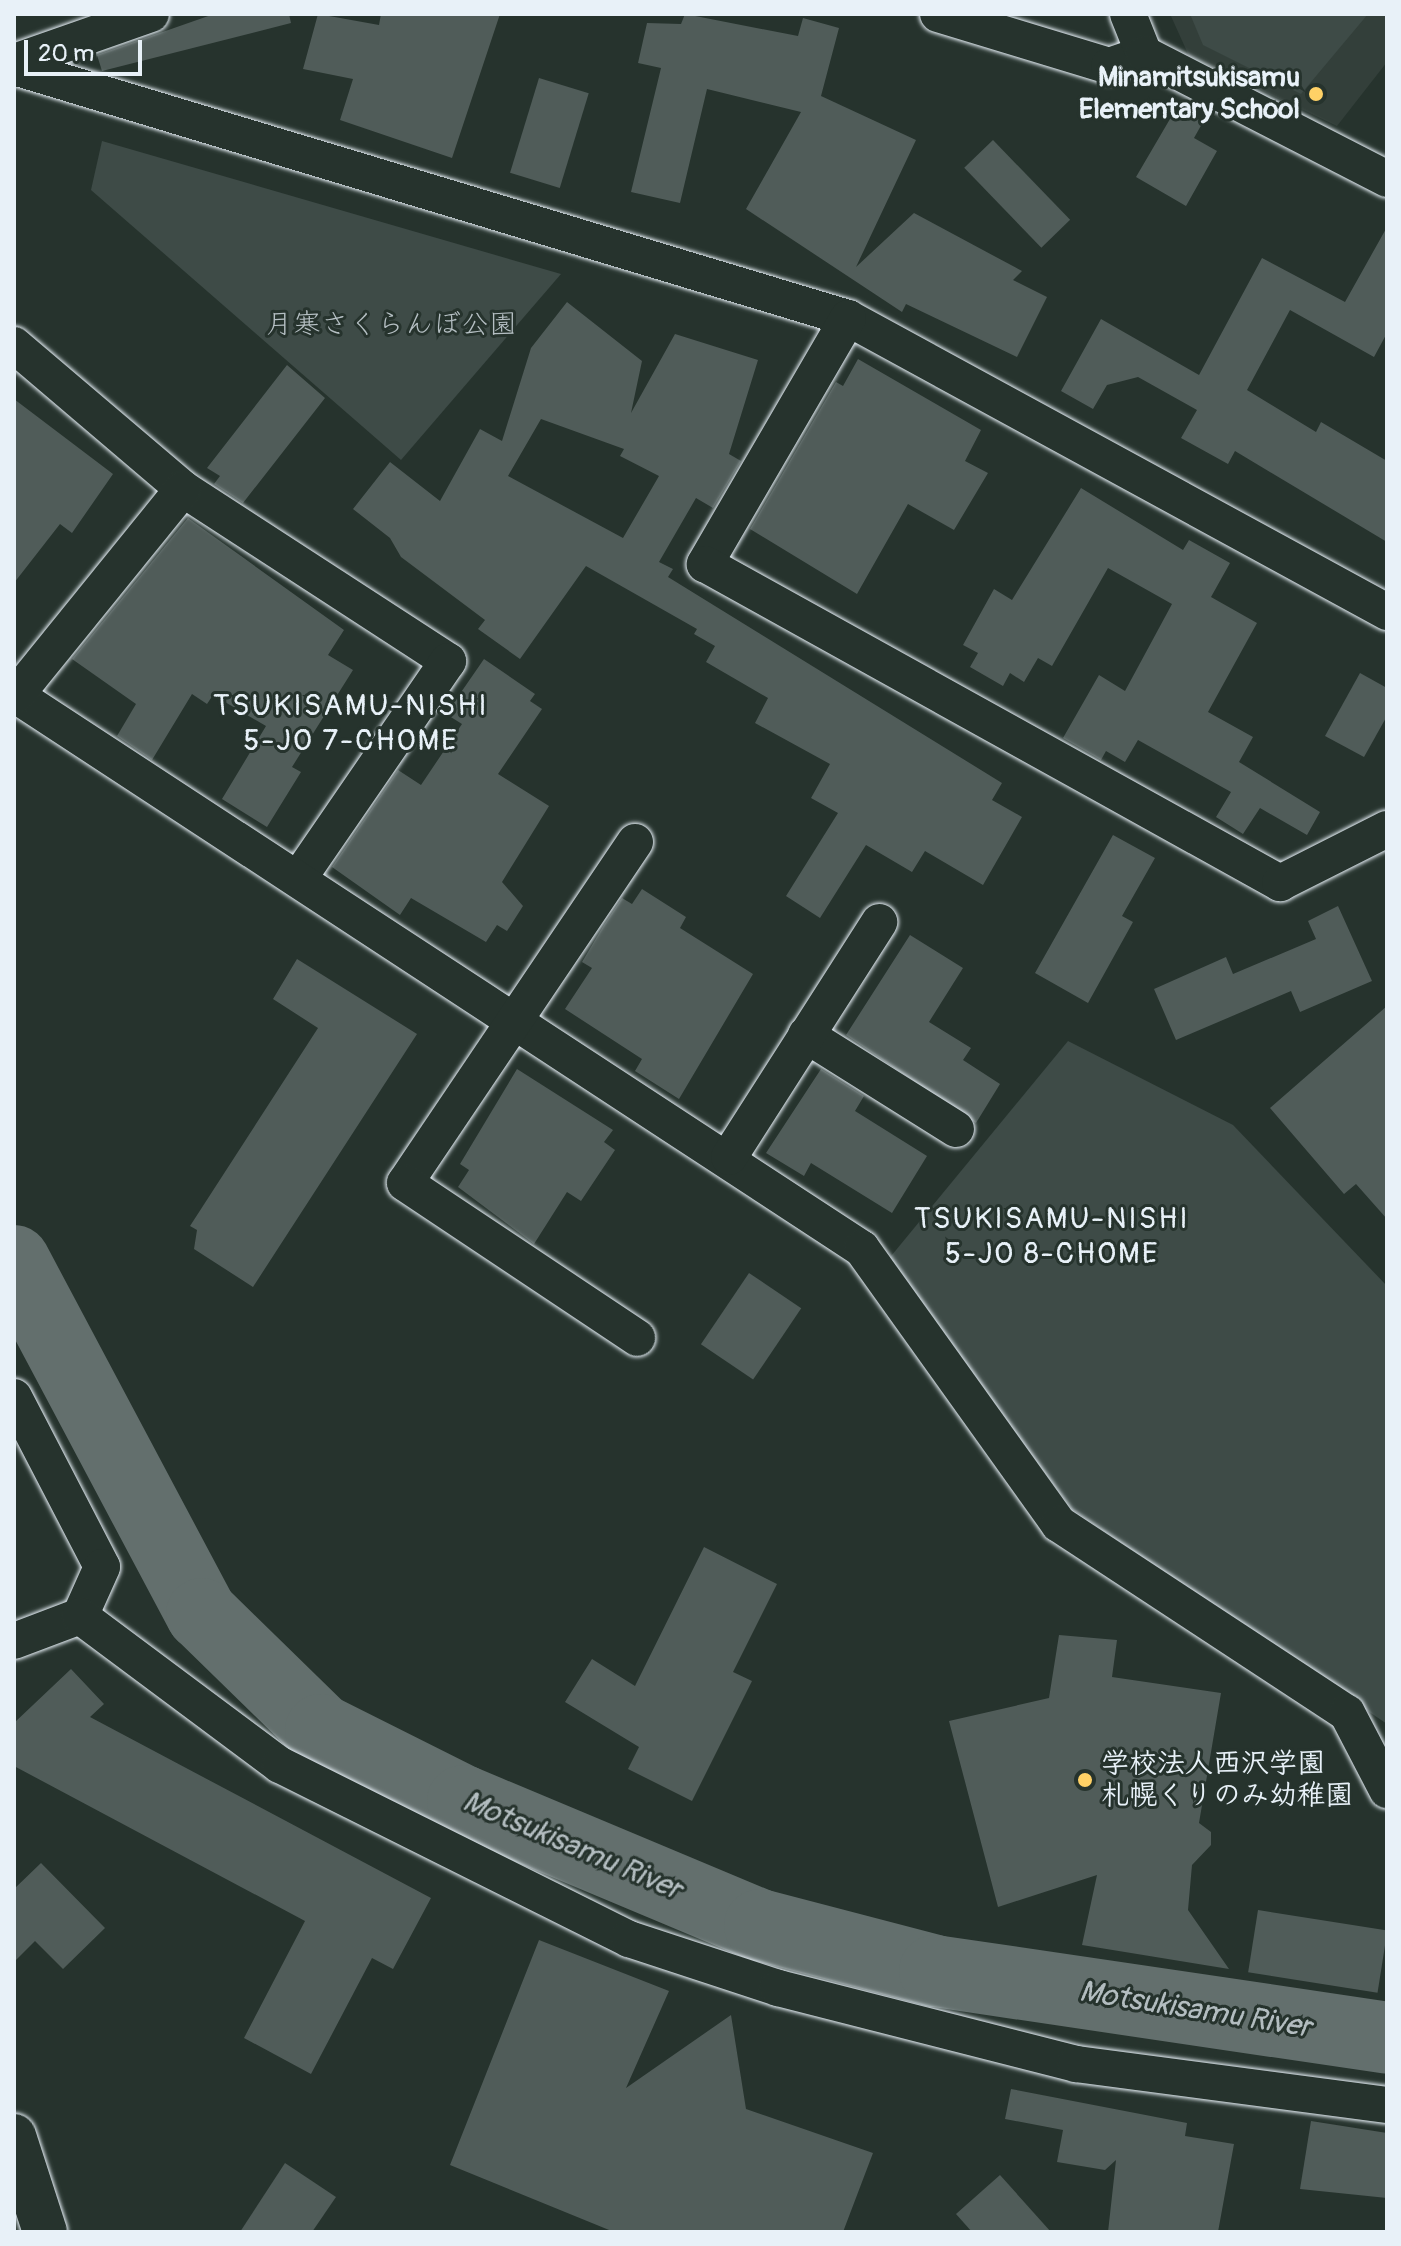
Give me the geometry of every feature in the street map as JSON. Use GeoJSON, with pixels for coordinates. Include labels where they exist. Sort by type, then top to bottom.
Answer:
{"type":"FeatureCollection","features":[{"type":"Feature","properties":{"kind":"street"},"geometry":{"type":"LineString","coordinates":[[14,65],[151,14]]}},
{"type":"Feature","properties":{"kind":"street"},"geometry":{"type":"LineString","coordinates":[[938,14],[1109,66],[1144,54]]}},
{"type":"Feature","properties":{"kind":"street"},"geometry":{"type":"LineString","coordinates":[[1128,14],[1144,54],[1387,179]]}},
{"type":"Feature","properties":{"kind":"street"},"geometry":{"type":"LineString","coordinates":[[14,65],[848,318],[1387,612]]}},
{"type":"Feature","properties":{"kind":"street"},"geometry":{"type":"LineString","coordinates":[[848,318],[705,564],[1280,883],[1387,829]]}},
{"type":"Feature","properties":{"kind":"street"},"geometry":{"type":"LineString","coordinates":[[14,345],[183,489],[448,661],[300,876]]}},
{"type":"Feature","properties":{"kind":"street"},"geometry":{"type":"LineString","coordinates":[[183,489],[15,694],[729,1157],[862,1249],[1059,1524],[1347,1713],[1387,1790]]}},
{"type":"Feature","properties":{"kind":"street"},"geometry":{"type":"LineString","coordinates":[[635,842],[405,1183],[637,1338]]}},
{"type":"Feature","properties":{"kind":"street"},"geometry":{"type":"LineString","coordinates":[[729,1157],[879,922]]}},
{"type":"Feature","properties":{"kind":"street"},"geometry":{"type":"LineString","coordinates":[[806,1035],[956,1129]]}},
{"type":"Feature","properties":{"kind":"street"},"geometry":{"type":"LineString","coordinates":[[14,1397],[102,1567],[80,1616],[16,1637]]}},
{"type":"Feature","properties":{"kind":"street"},"geometry":{"type":"LineString","coordinates":[[80,1616],[280,1765],[629,1939],[778,1988],[1076,2064],[1387,2105]]}},
{"type":"Feature","properties":{"kind":"street"},"geometry":{"type":"LineString","coordinates":[[14,2136],[45,2232]]}},
{"type":"Feature","properties":{"kind":"shaded area","name":"Minamitsukisamu Elementary School"},"geometry":{"type":"Polygon","coordinates":[[[1170,14],[1387,14],[1387,62],[1337,126],[1189,56],[1170,14]]]}},
{"type":"Feature","properties":{"kind":"green space"},"geometry":{"type":"Polygon","coordinates":[[[1190,14],[1368,14],[1301,94],[1203,45],[1190,14]]]}},
{"type":"Feature","properties":{"kind":"green space","name":"月寒さくらんぼ公園"},"geometry":{"type":"Polygon","coordinates":[[[102,141],[561,274],[401,460],[91,190],[102,141]]]}},
{"type":"Feature","properties":{"kind":"green space"},"geometry":{"type":"Polygon","coordinates":[[[1068,1041],[1233,1125],[1387,1286],[1387,1724],[1072,1509],[887,1261],[1068,1041]]]}},
{"type":"Feature","properties":{"kind":"building"},"geometry":{"type":"Polygon","coordinates":[[[214,14],[289,14],[291,23],[102,71],[97,55],[214,14]]]}},
{"type":"Feature","properties":{"kind":"building"},"geometry":{"type":"Polygon","coordinates":[[[318,14],[379,25],[381,14],[500,14],[452,158],[340,120],[353,79],[303,69],[318,14]]]}},
{"type":"Feature","properties":{"kind":"building"},"geometry":{"type":"Polygon","coordinates":[[[685,14],[798,36],[803,18],[839,28],[821,96],[916,140],[856,267],[914,213],[1022,271],[1013,280],[1047,297],[1017,357],[906,304],[902,312],[746,209],[801,112],[707,89],[680,203],[631,192],[661,68],[638,63],[647,23],[681,24],[685,14]]]}},
{"type":"Feature","properties":{"kind":"building"},"geometry":{"type":"Polygon","coordinates":[[[539,78],[589,93],[560,188],[510,173],[539,78]]]}},
{"type":"Feature","properties":{"kind":"building"},"geometry":{"type":"Polygon","coordinates":[[[1177,107],[1203,122],[1194,138],[1217,151],[1186,206],[1136,177],[1177,107]]]}},
{"type":"Feature","properties":{"kind":"building"},"geometry":{"type":"Polygon","coordinates":[[[993,140],[1070,220],[1041,248],[964,168],[993,140]]]}},
{"type":"Feature","properties":{"kind":"building"},"geometry":{"type":"Polygon","coordinates":[[[1387,227],[1387,333],[1374,357],[1290,310],[1247,390],[1316,432],[1321,422],[1387,461],[1387,542],[1235,451],[1228,464],[1181,438],[1197,410],[1138,377],[1107,385],[1093,409],[1061,391],[1101,319],[1199,375],[1262,258],[1345,302],[1387,227]]]}},
{"type":"Feature","properties":{"kind":"building"},"geometry":{"type":"Polygon","coordinates":[[[567,302],[642,361],[631,413],[675,334],[758,360],[729,454],[741,461],[713,508],[696,498],[659,562],[673,569],[668,577],[1002,783],[992,800],[1022,817],[983,885],[925,851],[912,872],[866,845],[820,918],[786,896],[838,813],[811,798],[830,764],[755,723],[768,698],[706,662],[715,646],[694,634],[697,629],[586,566],[520,659],[478,629],[485,620],[401,557],[390,538],[353,509],[390,462],[440,501],[480,429],[502,441],[531,348],[567,302]],[[541,419],[508,476],[623,538],[659,476],[620,456],[624,449],[541,419]]]}},
{"type":"Feature","properties":{"kind":"building"},"geometry":{"type":"Polygon","coordinates":[[[858,359],[981,430],[965,461],[988,473],[954,530],[908,504],[857,594],[750,529],[836,382],[843,386],[858,359]]]}},
{"type":"Feature","properties":{"kind":"building"},"geometry":{"type":"Polygon","coordinates":[[[287,365],[325,398],[243,503],[214,484],[220,476],[207,468],[287,365]]]}},
{"type":"Feature","properties":{"kind":"building"},"geometry":{"type":"Polygon","coordinates":[[[14,399],[113,474],[72,533],[60,524],[14,583],[14,399]]]}},
{"type":"Feature","properties":{"kind":"building"},"geometry":{"type":"Polygon","coordinates":[[[1081,488],[1183,550],[1189,540],[1230,563],[1211,597],[1257,623],[1208,712],[1253,737],[1239,762],[1320,812],[1307,835],[1260,808],[1243,834],[1216,817],[1231,792],[1138,740],[1125,762],[1106,751],[1101,760],[1063,738],[1099,675],[1125,691],[1172,604],[1108,568],[1052,666],[1038,658],[1024,682],[1010,673],[1003,686],[970,667],[978,653],[963,645],[994,589],[1012,600],[1081,488]]]}},
{"type":"Feature","properties":{"kind":"building"},"geometry":{"type":"Polygon","coordinates":[[[188,518],[344,630],[328,655],[353,670],[292,767],[301,772],[267,827],[222,799],[266,726],[213,695],[207,704],[192,694],[152,760],[117,736],[136,704],[72,659],[188,518]]]}},
{"type":"Feature","properties":{"kind":"building"},"geometry":{"type":"Polygon","coordinates":[[[484,659],[535,694],[530,701],[542,709],[498,774],[549,806],[502,882],[523,906],[507,931],[497,925],[486,942],[411,898],[400,915],[332,867],[398,770],[421,785],[462,724],[446,714],[484,659]]]}},
{"type":"Feature","properties":{"kind":"building"},"geometry":{"type":"Polygon","coordinates":[[[1360,673],[1387,688],[1387,716],[1364,757],[1325,736],[1360,673]]]}},
{"type":"Feature","properties":{"kind":"building"},"geometry":{"type":"Polygon","coordinates":[[[1113,835],[1155,858],[1122,916],[1133,922],[1088,1003],[1035,973],[1113,835]]]}},
{"type":"Feature","properties":{"kind":"building"},"geometry":{"type":"Polygon","coordinates":[[[642,889],[686,917],[680,928],[753,974],[679,1099],[635,1071],[642,1059],[565,1009],[592,968],[582,962],[604,925],[622,898],[632,904],[642,889]]]}},
{"type":"Feature","properties":{"kind":"building"},"geometry":{"type":"Polygon","coordinates":[[[1338,906],[1372,981],[1300,1012],[1291,991],[1176,1040],[1154,989],[1226,957],[1233,974],[1316,939],[1308,921],[1338,906]]]}},
{"type":"Feature","properties":{"kind":"building"},"geometry":{"type":"Polygon","coordinates":[[[910,935],[963,968],[929,1022],[971,1048],[963,1060],[1000,1084],[976,1123],[846,1035],[910,935]]]}},
{"type":"Feature","properties":{"kind":"building"},"geometry":{"type":"Polygon","coordinates":[[[297,959],[417,1034],[253,1287],[194,1249],[197,1230],[190,1226],[318,1028],[273,999],[297,959]]]}},
{"type":"Feature","properties":{"kind":"building"},"geometry":{"type":"Polygon","coordinates":[[[1387,1006],[1387,1219],[1356,1184],[1344,1194],[1270,1108],[1387,1006]]]}},
{"type":"Feature","properties":{"kind":"building"},"geometry":{"type":"Polygon","coordinates":[[[517,1069],[613,1130],[604,1142],[615,1150],[581,1201],[567,1192],[534,1244],[458,1187],[469,1170],[460,1164],[517,1069]]]}},
{"type":"Feature","properties":{"kind":"building"},"geometry":{"type":"Polygon","coordinates":[[[821,1069],[864,1096],[855,1111],[927,1156],[892,1213],[811,1163],[804,1176],[766,1153],[821,1069]]]}},
{"type":"Feature","properties":{"kind":"building"},"geometry":{"type":"Polygon","coordinates":[[[749,1273],[801,1308],[753,1380],[701,1344],[749,1273]]]}},
{"type":"Feature","properties":{"kind":"building"},"geometry":{"type":"Polygon","coordinates":[[[704,1547],[777,1584],[733,1672],[752,1681],[692,1801],[628,1769],[639,1747],[565,1702],[592,1659],[635,1686],[704,1547]]]}},
{"type":"Feature","properties":{"kind":"building","name":"学校法人西沢学園 札幌くりのみ幼稚園"},"geometry":{"type":"Polygon","coordinates":[[[1059,1635],[1117,1640],[1112,1677],[1221,1693],[1199,1823],[1211,1832],[1211,1845],[1192,1865],[1188,1910],[1229,1969],[1082,1945],[1097,1875],[998,1907],[949,1721],[1049,1698],[1059,1635]]]}},
{"type":"Feature","properties":{"kind":"building"},"geometry":{"type":"Polygon","coordinates":[[[71,1669],[104,1704],[90,1717],[431,1898],[393,1969],[372,1958],[311,2074],[244,2038],[305,1921],[14,1766],[14,1723],[71,1669]]]}},
{"type":"Feature","properties":{"kind":"building"},"geometry":{"type":"Polygon","coordinates":[[[41,1863],[105,1928],[63,1969],[35,1941],[14,1962],[14,1889],[41,1863]]]}},
{"type":"Feature","properties":{"kind":"building"},"geometry":{"type":"Polygon","coordinates":[[[1258,1910],[1387,1930],[1378,1993],[1248,1972],[1258,1910]]]}},
{"type":"Feature","properties":{"kind":"building"},"geometry":{"type":"Polygon","coordinates":[[[539,1940],[669,1991],[626,2088],[731,2015],[746,2109],[873,2153],[843,2232],[614,2232],[450,2165],[539,1940]]]}},
{"type":"Feature","properties":{"kind":"building"},"geometry":{"type":"Polygon","coordinates":[[[1011,2089],[1187,2123],[1185,2136],[1234,2144],[1218,2232],[1108,2232],[1116,2160],[1105,2170],[1057,2162],[1063,2130],[1005,2119],[1011,2089]]]}},
{"type":"Feature","properties":{"kind":"building"},"geometry":{"type":"Polygon","coordinates":[[[1311,2121],[1387,2133],[1387,2198],[1300,2189],[1311,2121]]]}},
{"type":"Feature","properties":{"kind":"building"},"geometry":{"type":"Polygon","coordinates":[[[285,2163],[336,2197],[312,2232],[240,2232],[285,2163]]]}},
{"type":"Feature","properties":{"kind":"building"},"geometry":{"type":"Polygon","coordinates":[[[1000,2175],[1051,2232],[972,2232],[956,2214],[1000,2175]]]}},
{"type":"Feature","properties":{"kind":"waterway","name":"Motsukisamu River"},"geometry":{"type":"LineString","coordinates":[[14,1261],[202,1614],[321,1730],[463,1801],[760,1925],[935,1971],[1387,2038]]}},
{"type":"Feature","properties":{"kind":"place","name":"Minamitsukisamu Elementary School"},"geometry":{"type":"Point","coordinates":[1316,94]}},
{"type":"Feature","properties":{"kind":"place","name":"学校法人西沢学園 札幌くりのみ幼稚園"},"geometry":{"type":"Point","coordinates":[1085,1780]}},
{"type":"Feature","properties":{"kind":"district","name":"TSUKISAMU-NISHI 5-JO 7-CHOME"},"geometry":{"type":"Point","coordinates":[351,723]}},
{"type":"Feature","properties":{"kind":"district","name":"TSUKISAMU-NISHI 5-JO 8-CHOME"},"geometry":{"type":"Point","coordinates":[1052,1236]}}]}
